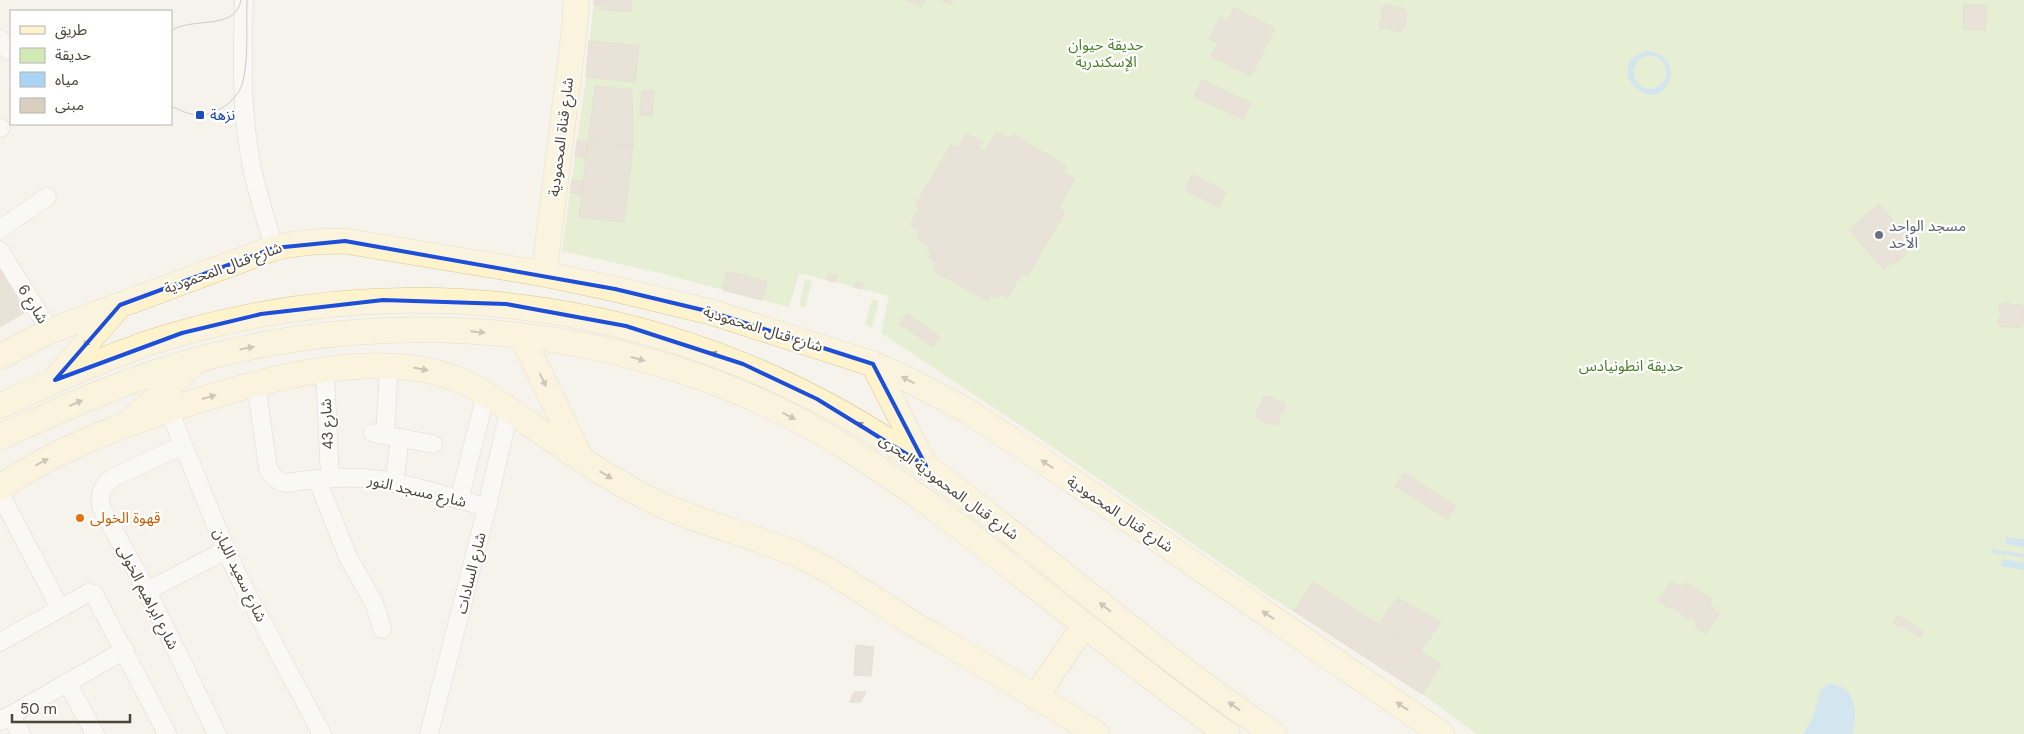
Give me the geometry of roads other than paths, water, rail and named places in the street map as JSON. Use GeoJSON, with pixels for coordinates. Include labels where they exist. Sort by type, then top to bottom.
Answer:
{"type":"FeatureCollection","features":[{"type":"Feature","properties":{"kind":"main road","name":"شارع قناة المحمودية"},"geometry":{"type":"LineString","coordinates":[[544,274],[575,26],[576,0]]}},
{"type":"Feature","properties":{"kind":"main road","name":"شارع قنال المحمودية"},"geometry":{"type":"LineString","coordinates":[[0,356],[50,331],[274,248],[306,242],[345,241],[544,274],[615,288],[711,312],[873,364],[935,394],[995,429],[1442,734]]}},
{"type":"Feature","properties":{"kind":"main road","name":"شارع قنال المحمودية البحرى"},"geometry":{"type":"LineString","coordinates":[[0,406],[55,380],[118,354],[182,333],[269,313],[342,303],[424,300],[506,304],[626,326],[666,337],[743,364],[817,399],[890,442],[926,466],[1207,686],[1274,734]]}},
{"type":"Feature","properties":{"kind":"main road"},"geometry":{"type":"LineString","coordinates":[[55,380],[120,305]]}},
{"type":"Feature","properties":{"kind":"main road","name":"شارع قنال المحمودية البحرى"},"geometry":{"type":"LineString","coordinates":[[0,437],[117,386],[199,359],[272,343],[350,333],[428,330],[522,336],[585,346],[660,364],[736,392],[804,424],[848,448],[931,505],[1084,626],[1227,734]]}},
{"type":"Feature","properties":{"kind":"main road"},"geometry":{"type":"LineString","coordinates":[[522,336],[583,461]]}},
{"type":"Feature","properties":{"kind":"main road"},"geometry":{"type":"LineString","coordinates":[[128,424],[199,359]]}},
{"type":"Feature","properties":{"kind":"main road"},"geometry":{"type":"LineString","coordinates":[[873,364],[926,466]]}},
{"type":"Feature","properties":{"kind":"main road"},"geometry":{"type":"LineString","coordinates":[[0,487],[61,452],[128,424],[256,384],[325,371],[389,366],[440,373],[464,382],[486,394],[583,461],[631,489],[679,512],[781,547],[833,572],[906,619],[1097,734]]}},
{"type":"Feature","properties":{"kind":"main road"},"geometry":{"type":"LineString","coordinates":[[1035,697],[1084,626]]}},
{"type":"Feature","properties":{"kind":"street"},"geometry":{"type":"LineString","coordinates":[[244,0],[243,82],[247,127],[253,173],[274,248]]}},
{"type":"Feature","properties":{"kind":"street"},"geometry":{"type":"LineString","coordinates":[[0,229],[47,198]]}},
{"type":"Feature","properties":{"kind":"street","name":"شارع 6"},"geometry":{"type":"LineString","coordinates":[[0,251],[50,331]]}},
{"type":"Feature","properties":{"kind":"street"},"geometry":{"type":"LineString","coordinates":[[389,366],[386,435],[394,483]]}},
{"type":"Feature","properties":{"kind":"street","name":"شارع 43"},"geometry":{"type":"LineString","coordinates":[[325,371],[323,478],[348,556],[374,603],[382,629]]}},
{"type":"Feature","properties":{"kind":"street","name":"شارع مسجد النور"},"geometry":{"type":"LineString","coordinates":[[256,384],[268,468],[274,478],[286,483],[323,478],[365,478],[394,483],[487,507]]}},
{"type":"Feature","properties":{"kind":"street"},"geometry":{"type":"LineString","coordinates":[[459,500],[486,394]]}},
{"type":"Feature","properties":{"kind":"street","name":"شارع سعيد اللبان"},"geometry":{"type":"LineString","coordinates":[[169,410],[226,550],[246,592],[322,734]]}},
{"type":"Feature","properties":{"kind":"street","name":"شارع السادات"},"geometry":{"type":"LineString","coordinates":[[429,734],[510,411]]}},
{"type":"Feature","properties":{"kind":"street"},"geometry":{"type":"LineString","coordinates":[[386,435],[433,444]]}},
{"type":"Feature","properties":{"kind":"street","name":"شارع ابراهيم الخولى"},"geometry":{"type":"LineString","coordinates":[[183,445],[112,478],[100,492],[99,501],[147,591],[216,734]]}},
{"type":"Feature","properties":{"kind":"street"},"geometry":{"type":"LineString","coordinates":[[0,494],[60,608]]}},
{"type":"Feature","properties":{"kind":"street"},"geometry":{"type":"LineString","coordinates":[[147,591],[226,550]]}},
{"type":"Feature","properties":{"kind":"street"},"geometry":{"type":"LineString","coordinates":[[0,642],[91,593],[97,596],[167,734]]}},
{"type":"Feature","properties":{"kind":"street"},"geometry":{"type":"LineString","coordinates":[[21,734],[5,718],[125,650]]}},
{"type":"Feature","properties":{"kind":"street"},"geometry":{"type":"LineString","coordinates":[[68,682],[95,734]]}},
{"type":"Feature","properties":{"kind":"water"},"geometry":{"type":"Polygon","coordinates":[[[1645,51],[1656,53],[1666,59],[1671,75],[1662,91],[1653,95],[1643,93],[1634,87],[1629,78],[1628,68],[1632,59],[1645,51]],[[1649,55],[1638,60],[1633,70],[1638,83],[1648,89],[1659,86],[1667,74],[1662,61],[1649,55]]]}},
{"type":"Feature","properties":{"kind":"water"},"geometry":{"type":"Polygon","coordinates":[[[2006,537],[2024,539],[2024,547],[2005,544],[2006,537]]]}},
{"type":"Feature","properties":{"kind":"water"},"geometry":{"type":"Polygon","coordinates":[[[1994,548],[1999,551],[2024,553],[2023,558],[2007,554],[2002,555],[2002,553],[1994,554],[1992,550],[1994,548]]]}},
{"type":"Feature","properties":{"kind":"water"},"geometry":{"type":"Polygon","coordinates":[[[2002,559],[2024,563],[2024,570],[2001,566],[2002,559]]]}},
{"type":"Feature","properties":{"kind":"water"},"geometry":{"type":"Polygon","coordinates":[[[1831,684],[1846,690],[1854,703],[1855,718],[1852,734],[1803,734],[1813,717],[1821,689],[1831,684]]]}},
{"type":"Feature","properties":{"kind":"tram line"},"geometry":{"type":"LineString","coordinates":[[172,30],[189,24],[222,20],[231,16],[237,10],[241,0]]}},
{"type":"Feature","properties":{"kind":"tram line"},"geometry":{"type":"LineString","coordinates":[[172,106],[193,114],[207,114],[221,109],[237,94],[243,81],[246,61],[247,0]]}},
{"type":"Feature","properties":{"kind":"place","name":"نزهة"},"geometry":{"type":"Point","coordinates":[200,115]}},
{"type":"Feature","properties":{"kind":"place","name":"مسجد الواحد الأحد"},"geometry":{"type":"Point","coordinates":[1879,235]}},
{"type":"Feature","properties":{"kind":"place","name":"قهوة الخولى"},"geometry":{"type":"Point","coordinates":[80,518]}},
{"type":"Feature","properties":{"kind":"park label","name":"حديقة حيوان الإسكندرية"},"geometry":{"type":"Point","coordinates":[1106,54]}},
{"type":"Feature","properties":{"kind":"park label","name":"حديقة انطونيادس"},"geometry":{"type":"Point","coordinates":[1631,366]}}]}
